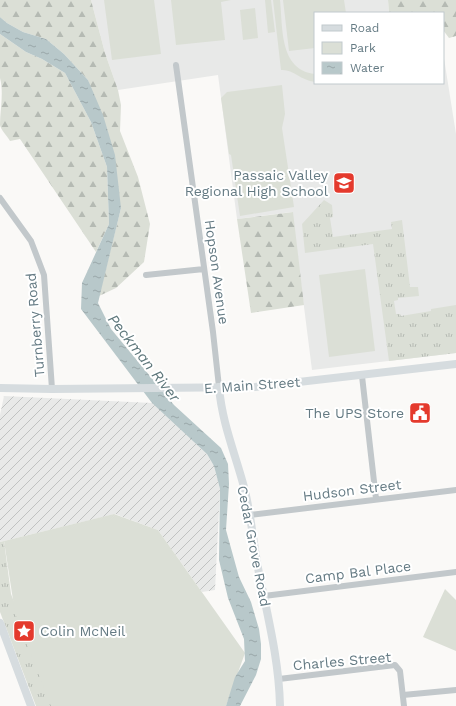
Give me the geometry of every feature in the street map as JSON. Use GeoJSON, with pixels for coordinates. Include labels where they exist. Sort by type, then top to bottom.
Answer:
{"type":"FeatureCollection","features":[{"type":"Feature","properties":{"kind":"main road","name":"E. Main Street"},"geometry":{"type":"LineString","coordinates":[[0,388],[170,389],[255,387],[362,376],[456,364]]}},
{"type":"Feature","properties":{"kind":"main road","name":"Cedar Grove Road"},"geometry":{"type":"LineString","coordinates":[[219,387],[224,424],[244,488],[250,515],[264,596],[273,637],[279,679],[280,706]]}},
{"type":"Feature","properties":{"kind":"main road"},"geometry":{"type":"LineString","coordinates":[[0,622],[31,706]]}},
{"type":"Feature","properties":{"kind":"street","name":"Hopson Avenue"},"geometry":{"type":"LineString","coordinates":[[176,65],[219,387]]}},
{"type":"Feature","properties":{"kind":"street","name":"Turnberry Road"},"geometry":{"type":"LineString","coordinates":[[1,202],[31,241],[44,274],[52,389]]}},
{"type":"Feature","properties":{"kind":"street"},"geometry":{"type":"LineString","coordinates":[[146,275],[204,269]]}},
{"type":"Feature","properties":{"kind":"street"},"geometry":{"type":"LineString","coordinates":[[362,376],[376,499]]}},
{"type":"Feature","properties":{"kind":"street","name":"Hudson Street"},"geometry":{"type":"LineString","coordinates":[[250,515],[456,490]]}},
{"type":"Feature","properties":{"kind":"street","name":"Camp Bal Place"},"geometry":{"type":"LineString","coordinates":[[264,596],[456,572]]}},
{"type":"Feature","properties":{"kind":"street","name":"Charles Street"},"geometry":{"type":"LineString","coordinates":[[279,679],[395,665],[398,666],[401,675],[403,695]]}},
{"type":"Feature","properties":{"kind":"street"},"geometry":{"type":"LineString","coordinates":[[404,706],[403,695],[456,690]]}},
{"type":"Feature","properties":{"kind":"shaded area","name":"Passaic Valley Regional High School"},"geometry":{"type":"Polygon","coordinates":[[[91,0],[388,0],[389,12],[314,12],[314,84],[444,84],[444,58],[456,134],[456,353],[312,370],[292,212],[237,219],[218,75],[118,90],[105,53],[91,0]]]}},
{"type":"Feature","properties":{"kind":"shaded area"},"geometry":{"type":"Polygon","coordinates":[[[4,396],[152,403],[189,435],[207,454],[214,466],[220,489],[215,590],[202,592],[158,530],[115,514],[0,542],[0,415],[4,396]]]}},
{"type":"Feature","properties":{"kind":"green space"},"geometry":{"type":"Polygon","coordinates":[[[0,0],[91,0],[105,53],[118,90],[121,105],[120,131],[138,177],[150,224],[144,262],[116,288],[99,296],[121,208],[88,80],[64,54],[46,39],[23,32],[7,23],[0,17],[0,0]]]}},
{"type":"Feature","properties":{"kind":"green space"},"geometry":{"type":"Polygon","coordinates":[[[104,0],[154,0],[161,54],[112,60],[104,0]]]}},
{"type":"Feature","properties":{"kind":"green space"},"geometry":{"type":"Polygon","coordinates":[[[171,0],[231,0],[221,2],[225,40],[176,45],[171,0]]]}},
{"type":"Feature","properties":{"kind":"green space"},"geometry":{"type":"Polygon","coordinates":[[[265,0],[271,0],[275,32],[268,33],[265,0]]]}},
{"type":"Feature","properties":{"kind":"green space"},"geometry":{"type":"Polygon","coordinates":[[[273,0],[280,0],[283,34],[285,46],[289,56],[295,65],[303,71],[314,74],[314,82],[289,71],[281,70],[273,0]]]}},
{"type":"Feature","properties":{"kind":"green space"},"geometry":{"type":"Polygon","coordinates":[[[283,0],[344,0],[346,12],[314,12],[314,48],[289,51],[283,0]]]}},
{"type":"Feature","properties":{"kind":"green space"},"geometry":{"type":"Polygon","coordinates":[[[388,0],[456,0],[456,36],[449,38],[444,31],[444,12],[389,12],[388,0]]]}},
{"type":"Feature","properties":{"kind":"green space"},"geometry":{"type":"Polygon","coordinates":[[[255,8],[258,38],[243,40],[240,10],[255,8]]]}},
{"type":"Feature","properties":{"kind":"green space"},"geometry":{"type":"Polygon","coordinates":[[[0,34],[26,52],[42,59],[65,73],[91,122],[107,167],[109,224],[96,252],[20,139],[10,141],[0,125],[2,96],[0,78],[0,34]]]}},
{"type":"Feature","properties":{"kind":"green space"},"geometry":{"type":"Polygon","coordinates":[[[282,85],[285,114],[282,128],[294,207],[240,216],[221,98],[227,92],[282,85]]]}},
{"type":"Feature","properties":{"kind":"green space"},"geometry":{"type":"Polygon","coordinates":[[[324,200],[332,205],[333,217],[330,218],[333,237],[392,229],[391,222],[402,220],[410,287],[418,287],[419,296],[398,298],[398,300],[394,301],[396,314],[400,314],[401,316],[456,305],[456,353],[389,361],[373,244],[305,253],[302,224],[324,200]]]}},
{"type":"Feature","properties":{"kind":"green space"},"geometry":{"type":"Polygon","coordinates":[[[293,212],[304,305],[251,313],[237,219],[293,212]]]}},
{"type":"Feature","properties":{"kind":"green space"},"geometry":{"type":"Polygon","coordinates":[[[365,269],[375,351],[329,357],[319,275],[365,269]]]}},
{"type":"Feature","properties":{"kind":"green space"},"geometry":{"type":"Polygon","coordinates":[[[114,514],[158,530],[245,653],[226,706],[51,706],[15,613],[4,541],[114,514]]]}},
{"type":"Feature","properties":{"kind":"green space"},"geometry":{"type":"Polygon","coordinates":[[[4,541],[11,594],[54,706],[36,706],[0,612],[0,542],[4,541]]]}},
{"type":"Feature","properties":{"kind":"green space"},"geometry":{"type":"Polygon","coordinates":[[[445,589],[456,600],[456,651],[423,637],[445,589]]]}},
{"type":"Feature","properties":{"kind":"water"},"geometry":{"type":"Polygon","coordinates":[[[0,17],[7,23],[23,32],[46,39],[64,54],[88,80],[103,115],[115,155],[121,208],[98,303],[111,329],[174,405],[221,448],[228,464],[229,484],[226,530],[239,577],[251,602],[259,629],[261,644],[261,659],[256,675],[240,706],[226,706],[235,677],[245,661],[244,639],[228,598],[219,560],[220,489],[214,466],[207,454],[152,403],[81,309],[82,283],[109,224],[107,167],[91,122],[65,73],[42,59],[26,52],[0,34],[0,17]]]}},
{"type":"Feature","properties":{"kind":"place","name":"Passaic Valley Regional High School"},"geometry":{"type":"Point","coordinates":[344,183]}},
{"type":"Feature","properties":{"kind":"place","name":"The UPS Store"},"geometry":{"type":"Point","coordinates":[420,413]}},
{"type":"Feature","properties":{"kind":"place","name":"Colin McNeil"},"geometry":{"type":"Point","coordinates":[24,631]}},
{"type":"Feature","properties":{"kind":"water label","name":"Peckman River"},"geometry":{"type":"Point","coordinates":[144,358]}}]}
